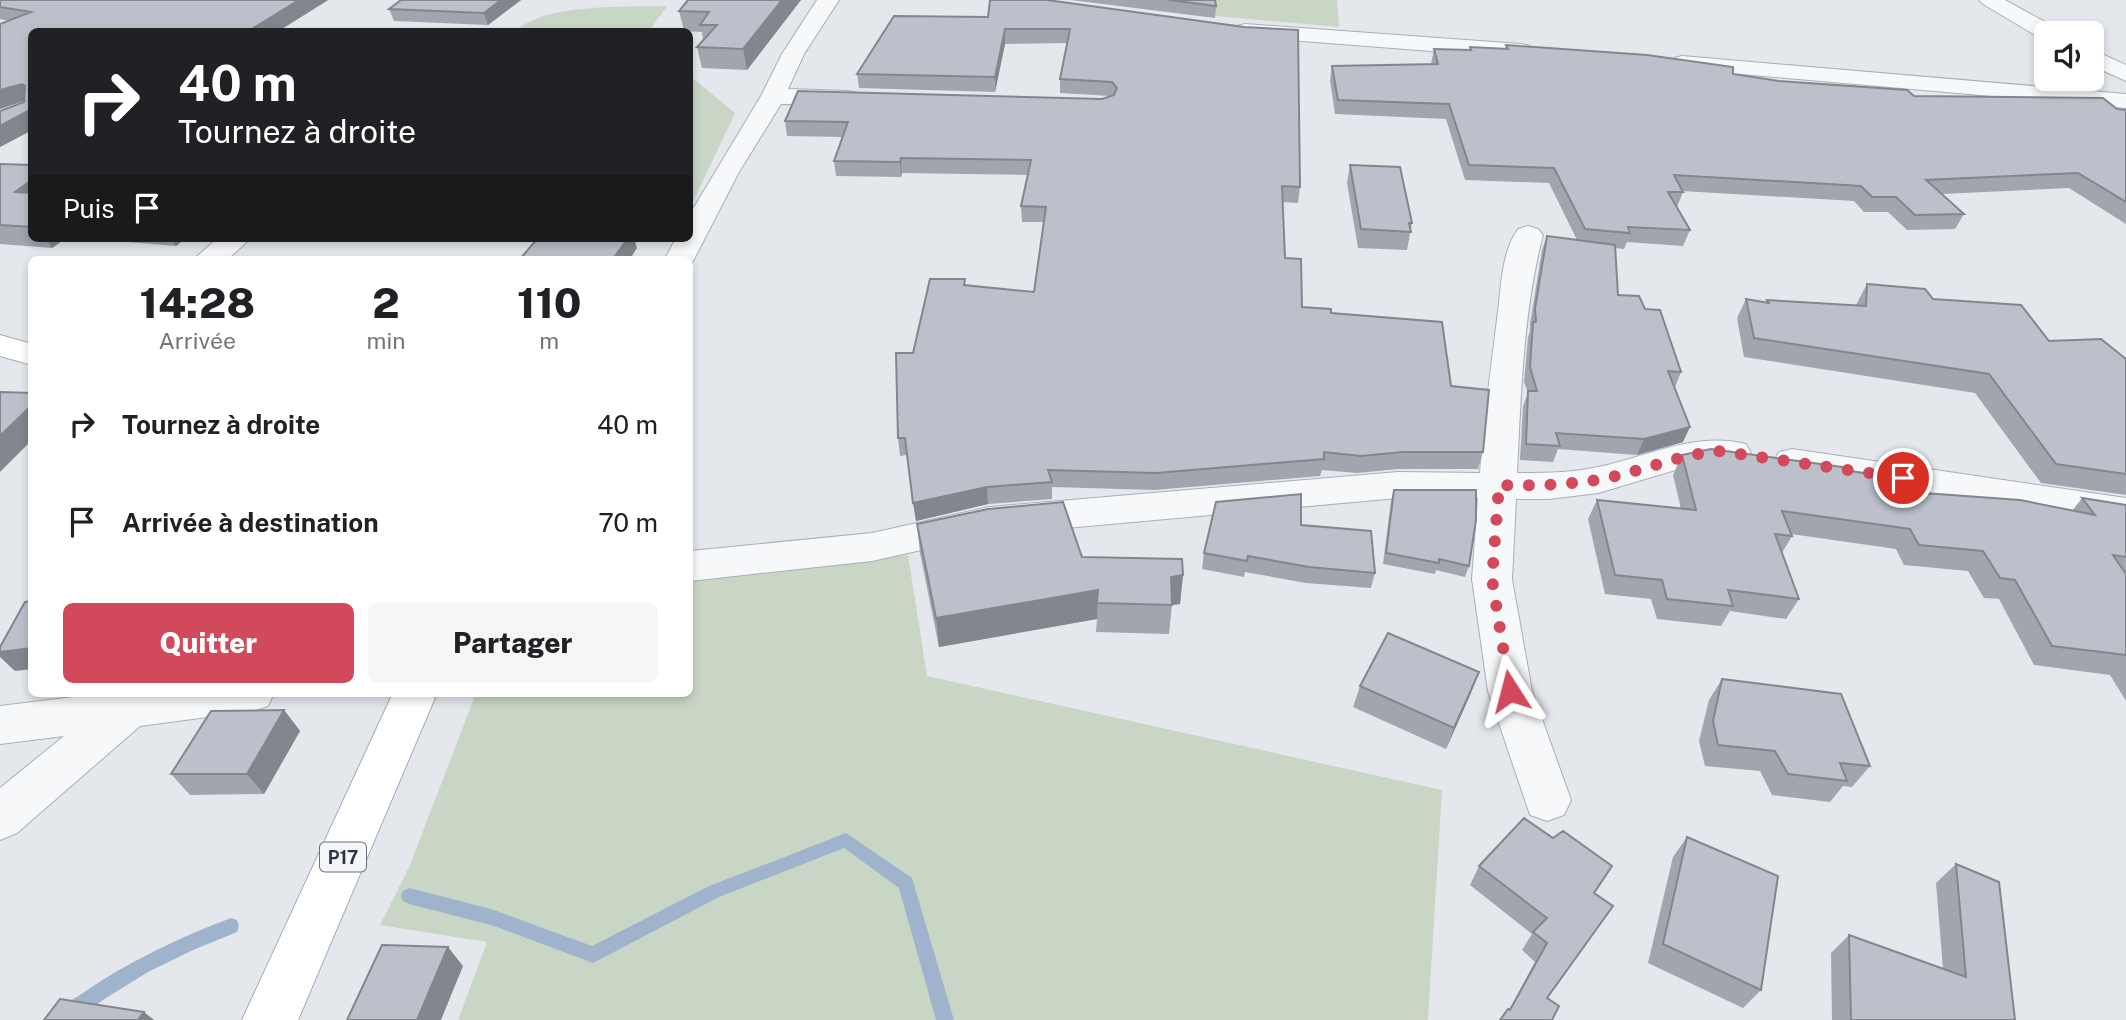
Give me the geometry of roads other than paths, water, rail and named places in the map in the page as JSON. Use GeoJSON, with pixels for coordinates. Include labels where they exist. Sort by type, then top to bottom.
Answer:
{"type":"FeatureCollection","features":[{"type":"Feature","properties":{"kind":"main road"},"geometry":{"type":"LineString","coordinates":[[0,345],[28,354]]}},
{"type":"Feature","properties":{"kind":"main road","name":"P17"},"geometry":{"type":"LineString","coordinates":[[270,1020],[413,697]]}},
{"type":"Feature","properties":{"kind":"street"},"geometry":{"type":"LineString","coordinates":[[693,234],[726,172],[773,96],[793,54],[828,0]]}},
{"type":"Feature","properties":{"kind":"street"},"geometry":{"type":"LineString","coordinates":[[1990,0],[2034,25]]}},
{"type":"Feature","properties":{"kind":"street"},"geometry":{"type":"LineString","coordinates":[[1217,28],[1539,52]]}},
{"type":"Feature","properties":{"kind":"street"},"geometry":{"type":"LineString","coordinates":[[1662,61],[2126,101]]}},
{"type":"Feature","properties":{"kind":"street"},"geometry":{"type":"LineString","coordinates":[[2104,63],[2126,74]]}},
{"type":"Feature","properties":{"kind":"street"},"geometry":{"type":"LineString","coordinates":[[773,96],[867,99]]}},
{"type":"Feature","properties":{"kind":"street"},"geometry":{"type":"LineString","coordinates":[[1528,235],[1518,268],[1503,402],[1492,579],[1510,691],[1547,800]]}},
{"type":"Feature","properties":{"kind":"street"},"geometry":{"type":"LineString","coordinates":[[213,256],[231,242]]}},
{"type":"Feature","properties":{"kind":"street"},"geometry":{"type":"LineString","coordinates":[[693,566],[872,547],[989,521],[1398,485],[1549,486],[1598,480],[1688,454],[1718,451],[2126,511]]}},
{"type":"Feature","properties":{"kind":"street"},"geometry":{"type":"LineString","coordinates":[[0,725],[217,697]]}},
{"type":"Feature","properties":{"kind":"street"},"geometry":{"type":"LineString","coordinates":[[0,818],[130,707]]}},
{"type":"Feature","properties":{"kind":"waterway"},"geometry":{"type":"LineString","coordinates":[[409,896],[491,917],[593,955],[713,892],[846,840],[906,883],[945,1020]]}},
{"type":"Feature","properties":{"kind":"waterway"},"geometry":{"type":"LineString","coordinates":[[61,1020],[100,991],[142,966],[231,926]]}}]}
